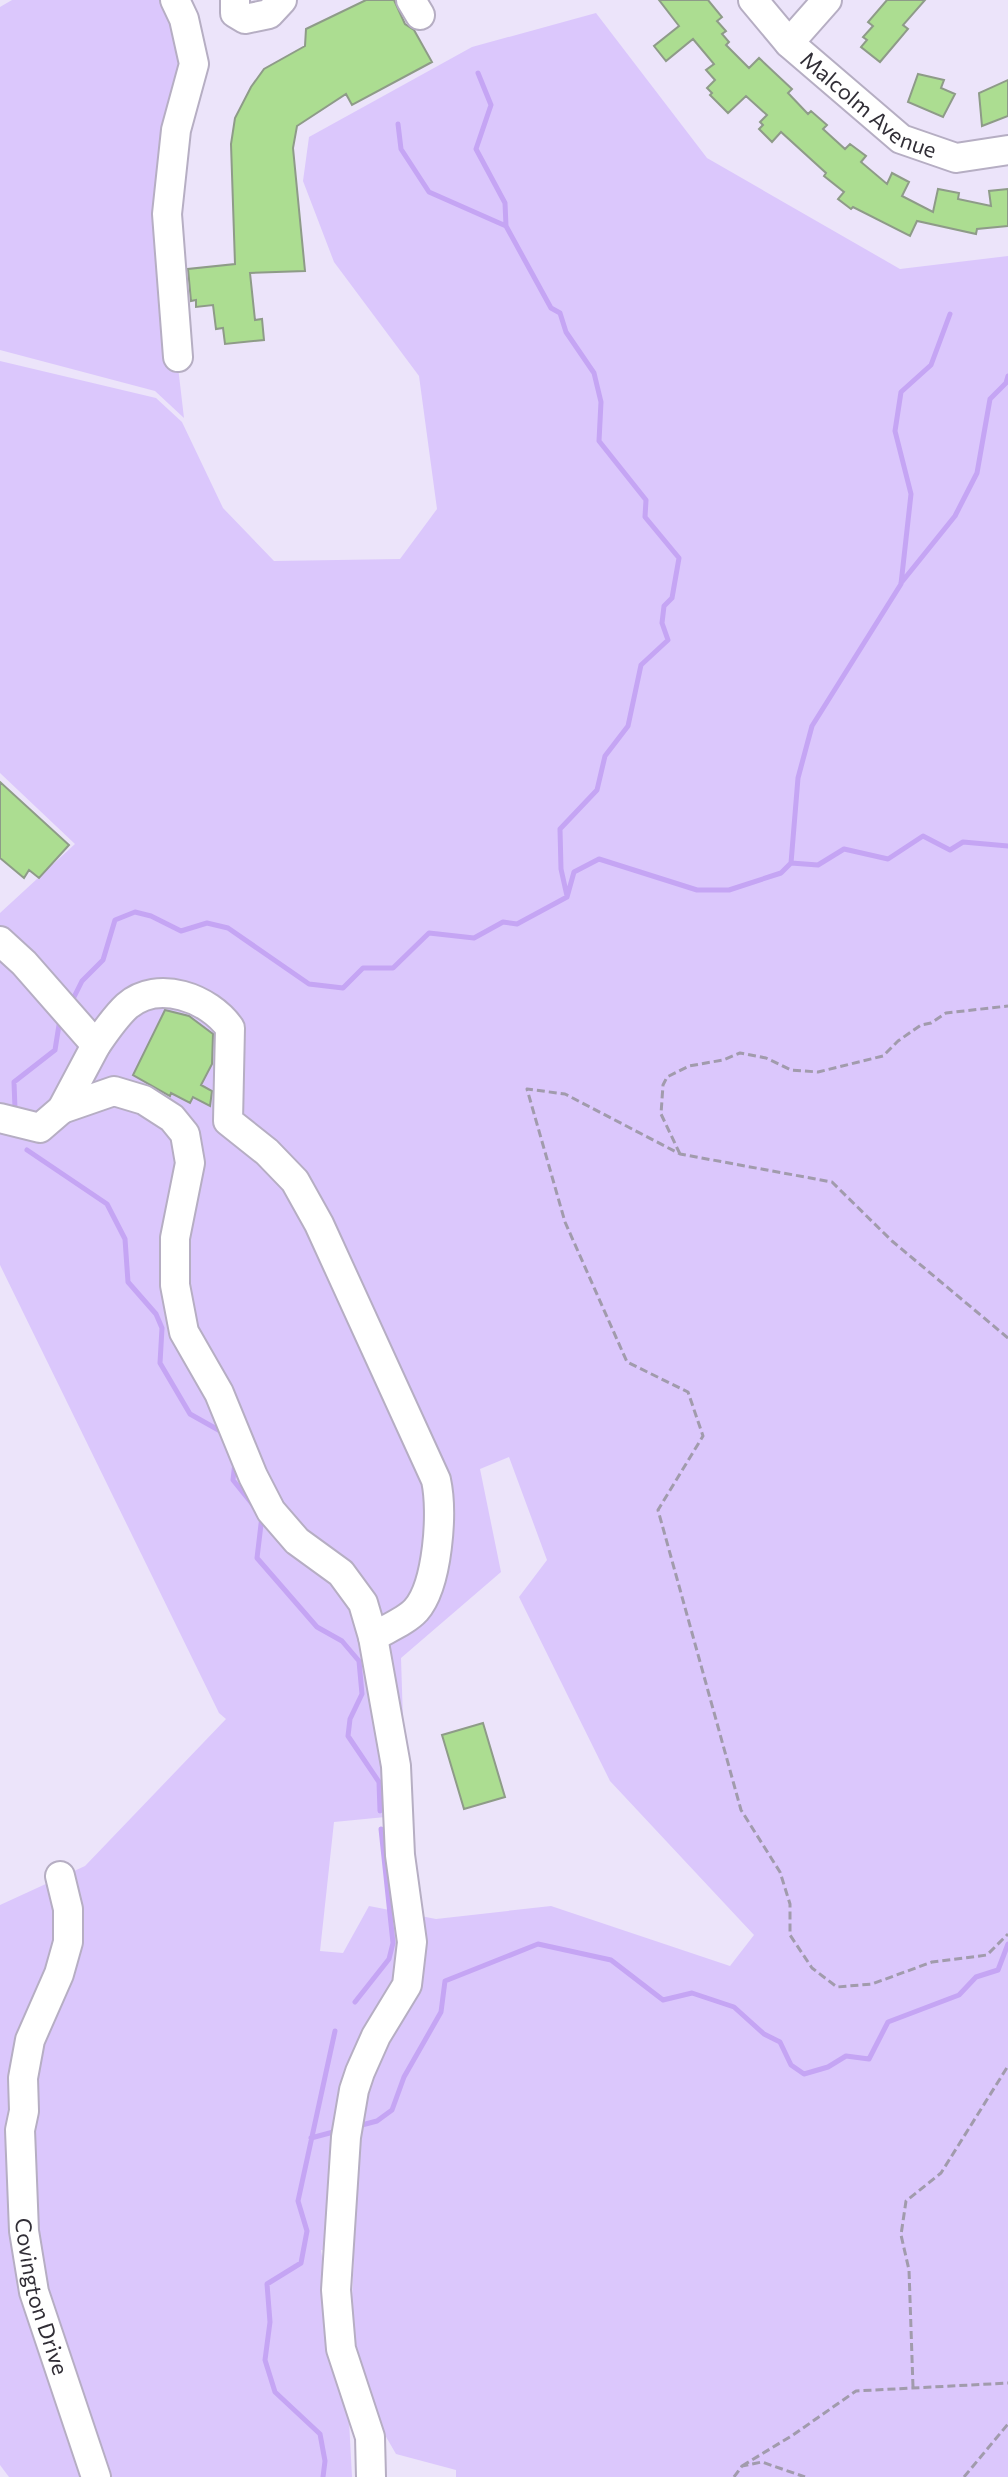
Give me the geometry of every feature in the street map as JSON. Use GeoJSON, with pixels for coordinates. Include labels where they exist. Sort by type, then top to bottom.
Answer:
{"type":"FeatureCollection","features":[{"type":"Feature","properties":{"kind":"street"},"geometry":{"type":"LineString","coordinates":[[175,0],[184,19],[194,64],[176,130],[167,214],[178,357]]}},
{"type":"Feature","properties":{"kind":"street"},"geometry":{"type":"LineString","coordinates":[[235,0],[235,13],[245,19],[269,14],[282,0]]}},
{"type":"Feature","properties":{"kind":"street","name":"Malcolm Avenue"},"geometry":{"type":"LineString","coordinates":[[753,0],[789,43],[901,139],[956,158],[1008,150]]}},
{"type":"Feature","properties":{"kind":"street"},"geometry":{"type":"LineString","coordinates":[[789,43],[827,0]]}},
{"type":"Feature","properties":{"kind":"street"},"geometry":{"type":"LineString","coordinates":[[0,941],[24,963],[96,1045]]}},
{"type":"Feature","properties":{"kind":"street"},"geometry":{"type":"LineString","coordinates":[[0,1118],[40,1128],[62,1109],[96,1045],[127,1006],[142,997],[166,993],[200,1003],[222,1016],[230,1028],[228,1121]]}},
{"type":"Feature","properties":{"kind":"street"},"geometry":{"type":"LineString","coordinates":[[62,1109],[114,1091],[144,1100],[172,1118],[185,1134],[190,1163],[175,1238],[175,1285],[184,1332],[219,1393],[271,1511],[297,1541],[341,1573],[363,1603],[373,1637],[396,1766],[400,1855],[412,1942],[407,1985],[376,2036],[360,2072],[347,2130],[336,2290],[341,2349],[370,2437],[371,2477]]}},
{"type":"Feature","properties":{"kind":"street"},"geometry":{"type":"LineString","coordinates":[[185,1134],[228,1121]]}},
{"type":"Feature","properties":{"kind":"street"},"geometry":{"type":"LineString","coordinates":[[228,1121],[267,1152],[295,1181],[319,1224],[436,1480],[440,1521],[428,1592],[415,1612],[373,1637]]}},
{"type":"Feature","properties":{"kind":"street","name":"Covington Drive"},"geometry":{"type":"LineString","coordinates":[[60,1876],[68,1909],[68,1942],[59,1974],[30,2040],[13,2062],[23,2078],[24,2111],[20,2130],[27,2261],[39,2307],[96,2477]]}},
{"type":"Feature","properties":{"kind":"path"},"geometry":{"type":"LineString","coordinates":[[680,1154],[661,1114],[662,1094],[667,1077],[689,1066],[723,1060],[740,1053],[766,1058],[791,1070],[818,1072],[883,1056],[921,1025],[931,1023],[946,1013],[1008,1006]]}},
{"type":"Feature","properties":{"kind":"path"},"geometry":{"type":"LineString","coordinates":[[1008,1338],[892,1241],[832,1182],[680,1154],[565,1094],[527,1089],[565,1222],[627,1362],[688,1392],[703,1436],[658,1510],[741,1810],[780,1872],[790,1904],[790,1935],[812,1968],[837,1987],[872,1984],[932,1962],[987,1955],[1008,1934]]}},
{"type":"Feature","properties":{"kind":"path"},"geometry":{"type":"LineString","coordinates":[[913,2387],[909,2270],[901,2235],[906,2201],[941,2173],[1008,2066]]}},
{"type":"Feature","properties":{"kind":"path"},"geometry":{"type":"LineString","coordinates":[[734,2477],[742,2466],[856,2391],[1008,2383]]}},
{"type":"Feature","properties":{"kind":"path"},"geometry":{"type":"LineString","coordinates":[[964,2477],[1008,2424]]}},
{"type":"Feature","properties":{"kind":"path"},"geometry":{"type":"LineString","coordinates":[[742,2466],[762,2462],[805,2477]]}},
{"type":"Feature","properties":{"kind":"shaded area"},"geometry":{"type":"Polygon","coordinates":[[[12,0],[168,0],[182,48],[158,196],[184,418],[155,391],[0,350],[0,7],[12,0]]]}},
{"type":"Feature","properties":{"kind":"shaded area"},"geometry":{"type":"Polygon","coordinates":[[[596,13],[707,158],[900,269],[1008,256],[1008,2477],[456,2477],[456,2470],[396,2454],[371,2411],[351,2321],[354,2254],[321,2250],[349,2420],[352,2477],[9,2477],[0,2465],[0,1905],[85,1866],[226,1719],[219,1713],[0,1265],[0,913],[75,844],[0,773],[0,361],[156,398],[182,422],[223,508],[274,561],[400,559],[437,509],[419,376],[334,262],[303,181],[309,137],[472,47],[596,13]],[[509,1457],[480,1469],[501,1572],[401,1658],[406,1815],[334,1822],[320,1951],[343,1953],[369,1906],[436,1919],[551,1906],[730,1966],[754,1935],[610,1781],[519,1597],[547,1560],[509,1457]]]}},
{"type":"Feature","properties":{"kind":"building"},"geometry":{"type":"Polygon","coordinates":[[[366,0],[394,0],[405,24],[414,30],[432,62],[352,105],[346,94],[297,126],[293,148],[305,271],[250,273],[255,320],[262,319],[264,340],[225,344],[223,328],[216,329],[213,305],[196,307],[196,300],[191,301],[188,269],[235,264],[231,144],[235,118],[264,69],[305,46],[306,29],[366,0]]]}},
{"type":"Feature","properties":{"kind":"building"},"geometry":{"type":"Polygon","coordinates":[[[659,0],[708,0],[722,17],[717,21],[726,31],[722,34],[729,42],[726,45],[749,68],[759,58],[792,89],[788,93],[808,114],[811,111],[827,125],[823,129],[845,149],[850,144],[866,156],[861,162],[887,184],[892,173],[909,182],[902,196],[933,212],[938,189],[959,193],[958,199],[991,206],[989,191],[1008,189],[1008,226],[977,229],[976,234],[917,221],[910,236],[853,207],[851,209],[838,199],[844,192],[781,132],[772,142],[759,129],[763,125],[760,122],[767,115],[746,96],[728,113],[710,95],[712,93],[707,88],[715,80],[706,70],[714,64],[693,39],[666,61],[654,46],[679,26],[659,0]]]}},
{"type":"Feature","properties":{"kind":"building"},"geometry":{"type":"Polygon","coordinates":[[[887,0],[925,0],[903,25],[908,29],[880,62],[861,47],[867,40],[863,37],[873,26],[868,22],[887,0]]]}},
{"type":"Feature","properties":{"kind":"building"},"geometry":{"type":"Polygon","coordinates":[[[918,74],[944,80],[941,88],[955,94],[943,117],[908,102],[918,74]]]}},
{"type":"Feature","properties":{"kind":"building"},"geometry":{"type":"Polygon","coordinates":[[[1008,80],[1008,116],[982,126],[979,93],[1008,80]]]}},
{"type":"Feature","properties":{"kind":"building"},"geometry":{"type":"Polygon","coordinates":[[[0,782],[69,845],[39,878],[29,870],[24,878],[0,858],[0,782]]]}},
{"type":"Feature","properties":{"kind":"building"},"geometry":{"type":"Polygon","coordinates":[[[165,1010],[189,1016],[213,1034],[212,1064],[201,1085],[212,1091],[210,1106],[193,1097],[190,1103],[171,1093],[170,1096],[133,1075],[165,1010]]]}},
{"type":"Feature","properties":{"kind":"building"},"geometry":{"type":"Polygon","coordinates":[[[483,1723],[505,1797],[464,1809],[442,1735],[483,1723]]]}},
{"type":"Feature","properties":{"kind":"waterway"},"geometry":{"type":"LineString","coordinates":[[478,73],[491,105],[476,149],[505,203],[506,226],[551,308],[560,313],[566,332],[594,373],[601,402],[599,441],[646,500],[645,517],[679,558],[672,598],[664,606],[662,623],[668,640],[641,665],[628,726],[605,756],[597,790],[560,829],[561,869],[567,896]]}},
{"type":"Feature","properties":{"kind":"waterway"},"geometry":{"type":"LineString","coordinates":[[398,124],[401,149],[429,192],[506,226]]}},
{"type":"Feature","properties":{"kind":"waterway"},"geometry":{"type":"LineString","coordinates":[[791,863],[798,778],[812,726],[901,584],[911,494],[895,431],[901,392],[931,365],[950,314]]}},
{"type":"Feature","properties":{"kind":"waterway"},"geometry":{"type":"LineString","coordinates":[[901,583],[955,516],[977,473],[990,399],[1006,383],[1008,376]]}},
{"type":"Feature","properties":{"kind":"waterway"},"geometry":{"type":"LineString","coordinates":[[71,1003],[82,981],[103,960],[115,920],[135,912],[151,916],[181,931],[207,923],[228,928],[309,984],[343,988],[363,968],[393,968],[429,933],[474,938],[503,922],[517,924],[567,897],[574,872],[599,859],[697,890],[729,890],[781,873],[791,863],[818,865],[844,849],[888,859],[923,836],[950,850],[963,842],[1008,846]]}},
{"type":"Feature","properties":{"kind":"waterway"},"geometry":{"type":"LineString","coordinates":[[15,1109],[14,1082],[55,1050],[59,1025]]}},
{"type":"Feature","properties":{"kind":"waterway"},"geometry":{"type":"LineString","coordinates":[[27,1150],[107,1204],[125,1239],[128,1282],[156,1314],[162,1328],[160,1363],[190,1414],[222,1432]]}},
{"type":"Feature","properties":{"kind":"waterway"},"geometry":{"type":"LineString","coordinates":[[235,1462],[233,1480],[253,1505]]}},
{"type":"Feature","properties":{"kind":"waterway"},"geometry":{"type":"LineString","coordinates":[[262,1516],[257,1558],[317,1627],[342,1641],[359,1661],[362,1694],[350,1719],[348,1736],[379,1782],[380,1811]]}},
{"type":"Feature","properties":{"kind":"waterway"},"geometry":{"type":"LineString","coordinates":[[355,2002],[389,1959],[393,1943],[381,1829]]}},
{"type":"Feature","properties":{"kind":"waterway"},"geometry":{"type":"LineString","coordinates":[[358,2126],[377,2121],[392,2110],[404,2077],[441,2012],[445,1981],[538,1944],[611,1960],[663,2000],[692,1993],[734,2007],[764,2034],[780,2042],[791,2065],[804,2074],[828,2067],[846,2056],[869,2059],[888,2022],[959,1995],[976,1977],[998,1970],[1008,1944]]}},
{"type":"Feature","properties":{"kind":"waterway"},"geometry":{"type":"LineString","coordinates":[[323,2477],[325,2461],[320,2434],[275,2392],[265,2360],[270,2322],[267,2284],[301,2263],[307,2231],[298,2201],[335,2031]]}},
{"type":"Feature","properties":{"kind":"waterway"},"geometry":{"type":"LineString","coordinates":[[311,2138],[337,2131]]}}]}
